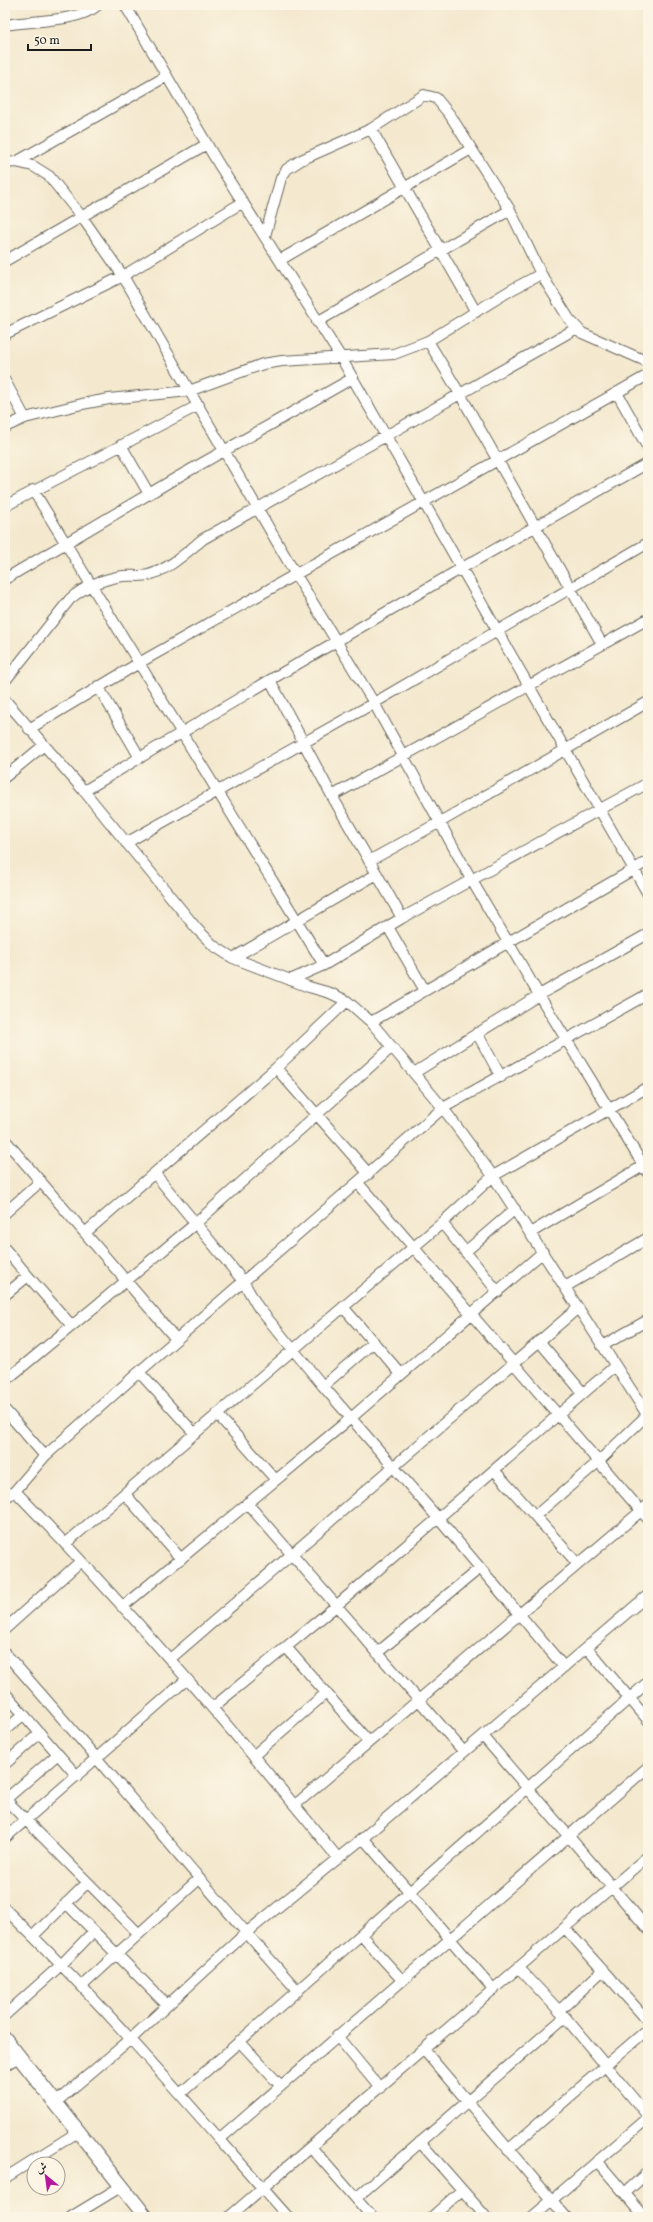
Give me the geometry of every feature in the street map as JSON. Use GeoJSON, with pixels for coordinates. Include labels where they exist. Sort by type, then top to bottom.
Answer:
{"type":"FeatureCollection","features":[{"type":"Feature","properties":{"kind":"main road"},"geometry":{"type":"LineString","coordinates":[[5,2039],[146,2217]]}},
{"type":"Feature","properties":{"kind":"street"},"geometry":{"type":"LineString","coordinates":[[5,25],[62,18],[86,12],[98,5]]}},
{"type":"Feature","properties":{"kind":"street"},"geometry":{"type":"LineString","coordinates":[[125,5],[207,144],[353,378],[648,894]]}},
{"type":"Feature","properties":{"kind":"street"},"geometry":{"type":"LineString","coordinates":[[5,164],[16,162],[167,76]]}},
{"type":"Feature","properties":{"kind":"street"},"geometry":{"type":"LineString","coordinates":[[265,236],[281,178],[287,169],[301,160],[371,129],[416,98],[424,95],[430,96],[440,101],[510,210],[541,274],[569,319],[587,337],[648,362]]}},
{"type":"Feature","properties":{"kind":"street"},"geometry":{"type":"LineString","coordinates":[[371,129],[476,312]]}},
{"type":"Feature","properties":{"kind":"street"},"geometry":{"type":"LineString","coordinates":[[5,261],[207,144]]}},
{"type":"Feature","properties":{"kind":"street"},"geometry":{"type":"LineString","coordinates":[[280,260],[405,189],[471,149]]}},
{"type":"Feature","properties":{"kind":"street"},"geometry":{"type":"LineString","coordinates":[[16,162],[33,166],[49,176],[82,217],[123,276],[296,575],[374,703],[471,879],[539,995],[647,1168],[530,1233]]}},
{"type":"Feature","properties":{"kind":"street"},"geometry":{"type":"LineString","coordinates":[[5,334],[123,276],[243,202]]}},
{"type":"Feature","properties":{"kind":"street"},"geometry":{"type":"LineString","coordinates":[[317,322],[510,210]]}},
{"type":"Feature","properties":{"kind":"street"},"geometry":{"type":"LineString","coordinates":[[5,427],[25,418],[52,410],[109,399],[189,390],[263,364],[340,356],[394,354],[428,341],[511,290],[541,274]]}},
{"type":"Feature","properties":{"kind":"street"},"geometry":{"type":"LineString","coordinates":[[5,681],[70,599],[91,584],[124,576],[142,576],[154,573],[180,557],[203,539],[577,328]]}},
{"type":"Feature","properties":{"kind":"street"},"geometry":{"type":"LineString","coordinates":[[428,341],[460,394],[496,460],[602,644]]}},
{"type":"Feature","properties":{"kind":"street"},"geometry":{"type":"LineString","coordinates":[[29,729],[98,686],[648,375]]}},
{"type":"Feature","properties":{"kind":"street"},"geometry":{"type":"LineString","coordinates":[[5,580],[149,494],[353,378]]}},
{"type":"Feature","properties":{"kind":"street"},"geometry":{"type":"LineString","coordinates":[[5,381],[25,418]]}},
{"type":"Feature","properties":{"kind":"street"},"geometry":{"type":"LineString","coordinates":[[617,393],[648,448]]}},
{"type":"Feature","properties":{"kind":"street"},"geometry":{"type":"LineString","coordinates":[[5,506],[33,490],[199,405]]}},
{"type":"Feature","properties":{"kind":"street"},"geometry":{"type":"LineString","coordinates":[[121,445],[149,494]]}},
{"type":"Feature","properties":{"kind":"street"},"geometry":{"type":"LineString","coordinates":[[84,791],[462,568],[648,463]]}},
{"type":"Feature","properties":{"kind":"street"},"geometry":{"type":"LineString","coordinates":[[33,490],[324,965]]}},
{"type":"Feature","properties":{"kind":"street"},"geometry":{"type":"LineString","coordinates":[[126,843],[217,790],[374,703],[648,543]]}},
{"type":"Feature","properties":{"kind":"street"},"geometry":{"type":"LineString","coordinates":[[332,796],[529,684],[648,619]]}},
{"type":"Feature","properties":{"kind":"street"},"geometry":{"type":"LineString","coordinates":[[270,680],[332,796],[402,918]]}},
{"type":"Feature","properties":{"kind":"street"},"geometry":{"type":"LineString","coordinates":[[98,686],[140,758]]}},
{"type":"Feature","properties":{"kind":"street"},"geometry":{"type":"LineString","coordinates":[[5,700],[43,746],[84,791],[197,929],[214,946],[233,958],[290,980],[324,991],[347,1001],[371,1022],[443,1108],[493,1176],[543,1252],[602,1346],[648,1415],[598,1462],[535,1516]]}},
{"type":"Feature","properties":{"kind":"street"},"geometry":{"type":"LineString","coordinates":[[369,861],[440,822],[648,702]]}},
{"type":"Feature","properties":{"kind":"street"},"geometry":{"type":"LineString","coordinates":[[5,777],[43,746]]}},
{"type":"Feature","properties":{"kind":"street"},"geometry":{"type":"LineString","coordinates":[[290,980],[324,965],[471,879],[648,783]]}},
{"type":"Feature","properties":{"kind":"street"},"geometry":{"type":"LineString","coordinates":[[371,1022],[424,989],[648,860]]}},
{"type":"Feature","properties":{"kind":"street"},"geometry":{"type":"LineString","coordinates":[[233,958],[377,874]]}},
{"type":"Feature","properties":{"kind":"street"},"geometry":{"type":"LineString","coordinates":[[388,927],[424,989]]}},
{"type":"Feature","properties":{"kind":"street"},"geometry":{"type":"LineString","coordinates":[[414,1072],[539,995],[648,934]]}},
{"type":"Feature","properties":{"kind":"street"},"geometry":{"type":"LineString","coordinates":[[5,1498],[15,1491],[45,1456],[176,1339],[358,1184],[443,1108],[648,994]]}},
{"type":"Feature","properties":{"kind":"street"},"geometry":{"type":"LineString","coordinates":[[85,1233],[276,1068],[347,1001]]}},
{"type":"Feature","properties":{"kind":"street"},"geometry":{"type":"LineString","coordinates":[[477,1033],[501,1077]]}},
{"type":"Feature","properties":{"kind":"street"},"geometry":{"type":"LineString","coordinates":[[5,1381],[196,1224],[319,1115],[392,1047]]}},
{"type":"Feature","properties":{"kind":"street"},"geometry":{"type":"LineString","coordinates":[[276,1068],[319,1115],[369,1174]]}},
{"type":"Feature","properties":{"kind":"street"},"geometry":{"type":"LineString","coordinates":[[65,1544],[442,1223],[493,1176],[611,1110],[648,1087]]}},
{"type":"Feature","properties":{"kind":"street"},"geometry":{"type":"LineString","coordinates":[[5,1140],[125,1282],[176,1339]]}},
{"type":"Feature","properties":{"kind":"street"},"geometry":{"type":"LineString","coordinates":[[155,1174],[243,1281],[252,1299],[323,1386],[437,1517],[564,1667]]}},
{"type":"Feature","properties":{"kind":"street"},"geometry":{"type":"LineString","coordinates":[[5,1213],[41,1181]]}},
{"type":"Feature","properties":{"kind":"street"},"geometry":{"type":"LineString","coordinates":[[358,1184],[470,1316],[598,1462],[645,1508],[648,1519]]}},
{"type":"Feature","properties":{"kind":"street"},"geometry":{"type":"LineString","coordinates":[[465,1252],[515,1209]]}},
{"type":"Feature","properties":{"kind":"street"},"geometry":{"type":"LineString","coordinates":[[442,1223],[498,1292]]}},
{"type":"Feature","properties":{"kind":"street"},"geometry":{"type":"LineString","coordinates":[[565,1287],[648,1238]]}},
{"type":"Feature","properties":{"kind":"street"},"geometry":{"type":"LineString","coordinates":[[5,1249],[72,1326]]}},
{"type":"Feature","properties":{"kind":"street"},"geometry":{"type":"LineString","coordinates":[[122,1607],[351,1418],[543,1252]]}},
{"type":"Feature","properties":{"kind":"street"},"geometry":{"type":"LineString","coordinates":[[5,1295],[28,1276]]}},
{"type":"Feature","properties":{"kind":"street"},"geometry":{"type":"LineString","coordinates":[[343,1307],[402,1374]]}},
{"type":"Feature","properties":{"kind":"street"},"geometry":{"type":"LineString","coordinates":[[170,1659],[578,1308]]}},
{"type":"Feature","properties":{"kind":"street"},"geometry":{"type":"LineString","coordinates":[[602,1346],[648,1320]]}},
{"type":"Feature","properties":{"kind":"street"},"geometry":{"type":"LineString","coordinates":[[539,1341],[583,1393]]}},
{"type":"Feature","properties":{"kind":"street"},"geometry":{"type":"LineString","coordinates":[[323,1386],[374,1342]]}},
{"type":"Feature","properties":{"kind":"street"},"geometry":{"type":"LineString","coordinates":[[212,1708],[336,1606],[437,1517],[615,1366]]}},
{"type":"Feature","properties":{"kind":"street"},"geometry":{"type":"LineString","coordinates":[[139,1372],[195,1434]]}},
{"type":"Feature","properties":{"kind":"street"},"geometry":{"type":"LineString","coordinates":[[5,1410],[45,1456]]}},
{"type":"Feature","properties":{"kind":"street"},"geometry":{"type":"LineString","coordinates":[[217,1414],[276,1480]]}},
{"type":"Feature","properties":{"kind":"street"},"geometry":{"type":"LineString","coordinates":[[494,1470],[577,1563]]}},
{"type":"Feature","properties":{"kind":"street"},"geometry":{"type":"LineString","coordinates":[[15,1491],[170,1659],[295,1805],[338,1858]]}},
{"type":"Feature","properties":{"kind":"street"},"geometry":{"type":"LineString","coordinates":[[125,1494],[181,1559]]}},
{"type":"Feature","properties":{"kind":"street"},"geometry":{"type":"LineString","coordinates":[[247,1503],[464,1752]]}},
{"type":"Feature","properties":{"kind":"street"},"geometry":{"type":"LineString","coordinates":[[295,1805],[577,1563],[645,1508]]}},
{"type":"Feature","properties":{"kind":"street"},"geometry":{"type":"LineString","coordinates":[[5,1629],[81,1561]]}},
{"type":"Feature","properties":{"kind":"street"},"geometry":{"type":"LineString","coordinates":[[377,1653],[480,1568]]}},
{"type":"Feature","properties":{"kind":"street"},"geometry":{"type":"LineString","coordinates":[[55,2103],[132,2038],[246,1933],[363,1838],[648,1595]]}},
{"type":"Feature","properties":{"kind":"street"},"geometry":{"type":"LineString","coordinates":[[286,1647],[369,1742]]}},
{"type":"Feature","properties":{"kind":"street"},"geometry":{"type":"LineString","coordinates":[[587,1648],[648,1720]]}},
{"type":"Feature","properties":{"kind":"street"},"geometry":{"type":"LineString","coordinates":[[5,1652],[98,1757],[246,1933],[298,1991]]}},
{"type":"Feature","properties":{"kind":"street"},"geometry":{"type":"LineString","coordinates":[[5,1838],[186,1679]]}},
{"type":"Feature","properties":{"kind":"street"},"geometry":{"type":"LineString","coordinates":[[180,2094],[648,1682]]}},
{"type":"Feature","properties":{"kind":"street"},"geometry":{"type":"LineString","coordinates":[[5,1693],[77,1776]]}},
{"type":"Feature","properties":{"kind":"street"},"geometry":{"type":"LineString","coordinates":[[253,1756],[326,1693]]}},
{"type":"Feature","properties":{"kind":"street"},"geometry":{"type":"LineString","coordinates":[[5,1730],[23,1715]]}},
{"type":"Feature","properties":{"kind":"street"},"geometry":{"type":"LineString","coordinates":[[5,1764],[40,1734]]}},
{"type":"Feature","properties":{"kind":"street"},"geometry":{"type":"LineString","coordinates":[[483,1736],[648,1929]]}},
{"type":"Feature","properties":{"kind":"street"},"geometry":{"type":"LineString","coordinates":[[58,1754],[5,1800],[138,1934]]}},
{"type":"Feature","properties":{"kind":"street"},"geometry":{"type":"LineString","coordinates":[[220,2139],[648,1767]]}},
{"type":"Feature","properties":{"kind":"street"},"geometry":{"type":"LineString","coordinates":[[363,1838],[494,1990]]}},
{"type":"Feature","properties":{"kind":"street"},"geometry":{"type":"LineString","coordinates":[[229,2217],[648,1856]]}},
{"type":"Feature","properties":{"kind":"street"},"geometry":{"type":"LineString","coordinates":[[83,1985],[200,1878]]}},
{"type":"Feature","properties":{"kind":"street"},"geometry":{"type":"LineString","coordinates":[[33,1936],[87,1883]]}},
{"type":"Feature","properties":{"kind":"street"},"geometry":{"type":"LineString","coordinates":[[66,1903],[167,2005]]}},
{"type":"Feature","properties":{"kind":"street"},"geometry":{"type":"LineString","coordinates":[[5,1909],[83,1985],[132,2038],[288,2217]]}},
{"type":"Feature","properties":{"kind":"street"},"geometry":{"type":"LineString","coordinates":[[565,1928],[648,2021]]}},
{"type":"Feature","properties":{"kind":"street"},"geometry":{"type":"LineString","coordinates":[[5,2015],[62,1964],[94,1931]]}},
{"type":"Feature","properties":{"kind":"street"},"geometry":{"type":"LineString","coordinates":[[361,1935],[402,1980]]}},
{"type":"Feature","properties":{"kind":"street"},"geometry":{"type":"LineString","coordinates":[[519,1968],[562,2014],[607,2066],[648,2117],[532,2217]]}},
{"type":"Feature","properties":{"kind":"street"},"geometry":{"type":"LineString","coordinates":[[356,2198],[467,2102],[562,2014],[603,1970]]}},
{"type":"Feature","properties":{"kind":"street"},"geometry":{"type":"LineString","coordinates":[[508,2150],[648,2029]]}},
{"type":"Feature","properties":{"kind":"street"},"geometry":{"type":"LineString","coordinates":[[337,2036],[380,2088]]}},
{"type":"Feature","properties":{"kind":"street"},"geometry":{"type":"LineString","coordinates":[[239,2041],[280,2086]]}},
{"type":"Feature","properties":{"kind":"street"},"geometry":{"type":"LineString","coordinates":[[424,2050],[566,2217]]}},
{"type":"Feature","properties":{"kind":"street"},"geometry":{"type":"LineString","coordinates":[[5,2066],[19,2057]]}},
{"type":"Feature","properties":{"kind":"street"},"geometry":{"type":"LineString","coordinates":[[5,2178],[78,2132]]}},
{"type":"Feature","properties":{"kind":"street"},"geometry":{"type":"LineString","coordinates":[[420,2142],[486,2217]]}},
{"type":"Feature","properties":{"kind":"street"},"geometry":{"type":"LineString","coordinates":[[311,2147],[372,2217]]}},
{"type":"Feature","properties":{"kind":"street"},"geometry":{"type":"LineString","coordinates":[[597,2161],[645,2217]]}},
{"type":"Feature","properties":{"kind":"street"},"geometry":{"type":"LineString","coordinates":[[625,2192],[648,2172]]}},
{"type":"Feature","properties":{"kind":"street"},"geometry":{"type":"LineString","coordinates":[[71,2217],[122,2186]]}},
{"type":"Feature","properties":{"kind":"street"},"geometry":{"type":"LineString","coordinates":[[432,2217],[462,2190]]}}]}
